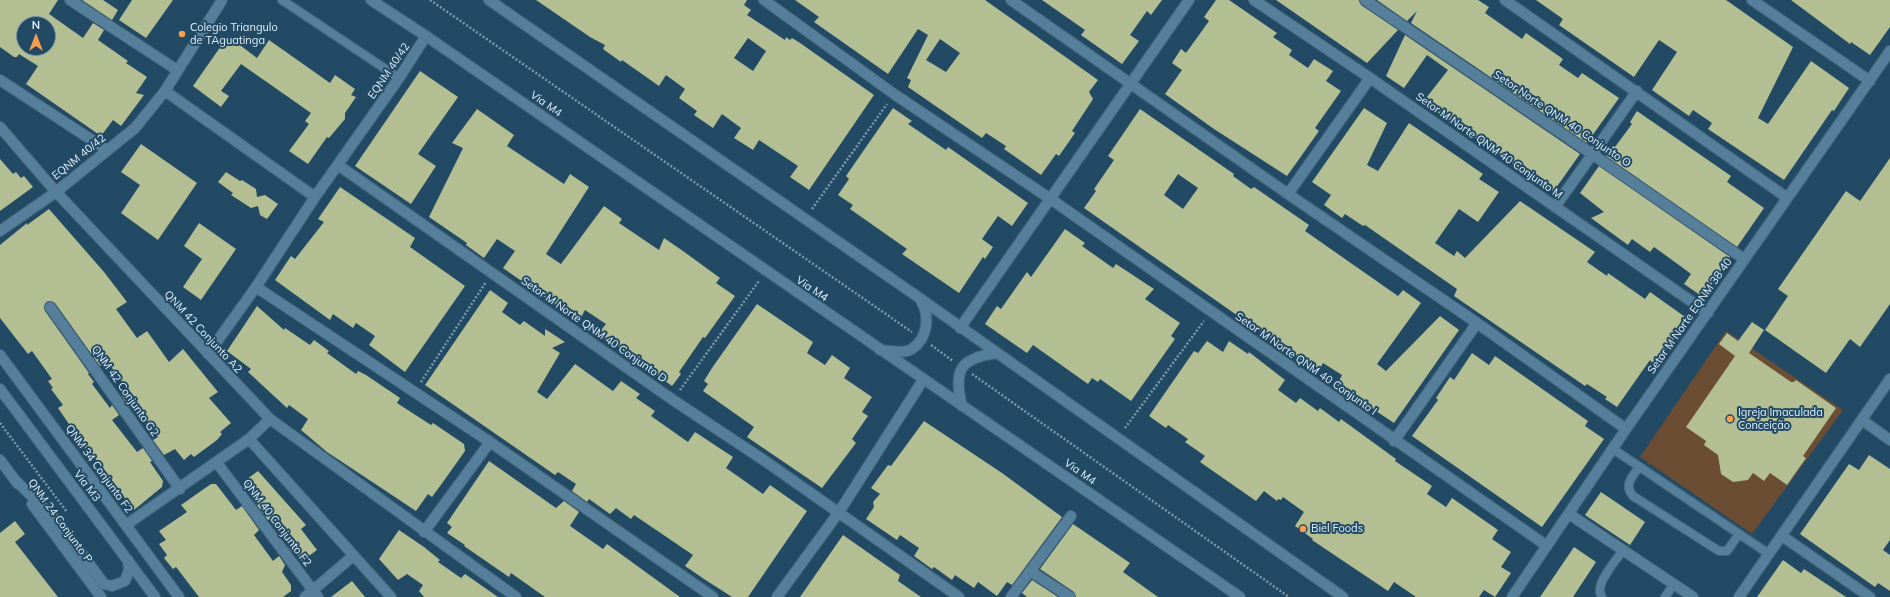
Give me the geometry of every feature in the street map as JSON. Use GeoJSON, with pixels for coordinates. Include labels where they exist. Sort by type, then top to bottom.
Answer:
{"type":"FeatureCollection","features":[{"type":"Feature","properties":{"kind":"street"},"geometry":{"type":"LineString","coordinates":[[70,0],[178,70]]}},
{"type":"Feature","properties":{"kind":"street","name":"EQNM 40/42"},"geometry":{"type":"LineString","coordinates":[[0,232],[56,192],[135,128],[165,91],[222,0]]}},
{"type":"Feature","properties":{"kind":"street","name":"Via M4"},"geometry":{"type":"LineString","coordinates":[[371,0],[426,36],[922,380],[1034,454],[1240,597]]}},
{"type":"Feature","properties":{"kind":"street"},"geometry":{"type":"LineString","coordinates":[[489,0],[918,297],[1118,438],[1332,592],[1343,597]]}},
{"type":"Feature","properties":{"kind":"street","name":"Setor M Norte QNM 40 Conjunto I"},"geometry":{"type":"LineString","coordinates":[[764,0],[894,94],[1052,200],[1394,441],[1547,546]]}},
{"type":"Feature","properties":{"kind":"street"},"geometry":{"type":"LineString","coordinates":[[1011,0],[1288,194],[1477,323],[1626,429]]}},
{"type":"Feature","properties":{"kind":"street"},"geometry":{"type":"LineString","coordinates":[[960,328],[1052,200],[1189,0]]}},
{"type":"Feature","properties":{"kind":"street","name":"Setor M Norte QNM 40 Conjunto M"},"geometry":{"type":"LineString","coordinates":[[1254,0],[1370,78],[1708,314]]}},
{"type":"Feature","properties":{"kind":"street","name":"Setor Norte QNM 40 Conjunto O"},"geometry":{"type":"LineString","coordinates":[[1365,0],[1744,259]]}},
{"type":"Feature","properties":{"kind":"street"},"geometry":{"type":"LineString","coordinates":[[1505,0],[1637,91],[1786,197]]}},
{"type":"Feature","properties":{"kind":"street"},"geometry":{"type":"LineString","coordinates":[[1752,0],[1870,81]]}},
{"type":"Feature","properties":{"kind":"street","name":"EQNM 40/42"},"geometry":{"type":"LineString","coordinates":[[208,354],[256,287],[315,197],[399,78],[426,36]]}},
{"type":"Feature","properties":{"kind":"street","name":"Setor M Norte EQNM 38 40"},"geometry":{"type":"LineString","coordinates":[[1512,597],[1626,429],[1708,314],[1786,197],[1870,81],[1890,50]]}},
{"type":"Feature","properties":{"kind":"street"},"geometry":{"type":"LineString","coordinates":[[1288,194],[1370,78]]}},
{"type":"Feature","properties":{"kind":"street"},"geometry":{"type":"LineString","coordinates":[[0,80],[107,150]]}},
{"type":"Feature","properties":{"kind":"street"},"geometry":{"type":"LineString","coordinates":[[165,91],[315,197]]}},
{"type":"Feature","properties":{"kind":"street"},"geometry":{"type":"LineString","coordinates":[[1555,207],[1637,91]]}},
{"type":"Feature","properties":{"kind":"street","name":"QNM 42 Conjunto A2"},"geometry":{"type":"LineString","coordinates":[[0,126],[56,192],[270,419],[424,532],[516,597]]}},
{"type":"Feature","properties":{"kind":"street","name":"Setor M Norte QNM 40 Conjunto D"},"geometry":{"type":"LineString","coordinates":[[338,165],[673,400],[838,512],[959,597]]}},
{"type":"Feature","properties":{"kind":"street"},"geometry":{"type":"LineString","coordinates":[[256,287],[490,442],[713,597]]}},
{"type":"Feature","properties":{"kind":"street"},"geometry":{"type":"LineString","coordinates":[[880,350],[899,352],[911,349],[921,338],[927,322],[926,310],[918,297]]}},
{"type":"Feature","properties":{"kind":"street","name":"QNM 42 Conjunto G2"},"geometry":{"type":"LineString","coordinates":[[50,307],[180,488]]}},
{"type":"Feature","properties":{"kind":"street"},"geometry":{"type":"LineString","coordinates":[[1394,441],[1477,323]]}},
{"type":"Feature","properties":{"kind":"street"},"geometry":{"type":"LineString","coordinates":[[962,406],[958,393],[958,379],[962,368],[971,358],[997,354]]}},
{"type":"Feature","properties":{"kind":"street","name":"QNM 34 Conjunto F2"},"geometry":{"type":"LineString","coordinates":[[0,355],[180,597]]}},
{"type":"Feature","properties":{"kind":"street"},"geometry":{"type":"LineString","coordinates":[[1738,597],[1782,536],[1890,379]]}},
{"type":"Feature","properties":{"kind":"street"},"geometry":{"type":"LineString","coordinates":[[777,597],[838,512],[922,380]]}},
{"type":"Feature","properties":{"kind":"street","name":"Via M3"},"geometry":{"type":"LineString","coordinates":[[0,389],[155,597]]}},
{"type":"Feature","properties":{"kind":"street"},"geometry":{"type":"LineString","coordinates":[[126,526],[217,463],[249,439],[270,419]]}},
{"type":"Feature","properties":{"kind":"street"},"geometry":{"type":"LineString","coordinates":[[1862,420],[1890,440]]}},
{"type":"Feature","properties":{"kind":"street"},"geometry":{"type":"LineString","coordinates":[[249,439],[391,597]]}},
{"type":"Feature","properties":{"kind":"street"},"geometry":{"type":"LineString","coordinates":[[424,532],[490,442]]}},
{"type":"Feature","properties":{"kind":"street","name":"QNM 24 Conjunto P"},"geometry":{"type":"LineString","coordinates":[[0,460],[101,597]]}},
{"type":"Feature","properties":{"kind":"street","name":"QNM 40 Conjunto F2"},"geometry":{"type":"LineString","coordinates":[[217,463],[312,595]]}},
{"type":"Feature","properties":{"kind":"street"},"geometry":{"type":"LineString","coordinates":[[14,479],[60,524],[104,584],[116,586],[125,580],[129,570],[128,560]]}},
{"type":"Feature","properties":{"kind":"street"},"geometry":{"type":"LineString","coordinates":[[1569,514],[1693,597]]}},
{"type":"Feature","properties":{"kind":"street"},"geometry":{"type":"LineString","coordinates":[[1011,597],[1071,516]]}},
{"type":"Feature","properties":{"kind":"street"},"geometry":{"type":"LineString","coordinates":[[1782,536],[1870,597]]}},
{"type":"Feature","properties":{"kind":"street"},"geometry":{"type":"LineString","coordinates":[[312,595],[353,556]]}},
{"type":"Feature","properties":{"kind":"street"},"geometry":{"type":"LineString","coordinates":[[1030,571],[1070,597]]}},
{"type":"Feature","properties":{"kind":"lane"},"geometry":{"type":"LineString","coordinates":[[282,0],[399,78]]}},
{"type":"Feature","properties":{"kind":"lane"},"geometry":{"type":"LineString","coordinates":[[1613,449],[1769,554]]}},
{"type":"Feature","properties":{"kind":"lane"},"geometry":{"type":"LineString","coordinates":[[1639,467],[1628,484],[1628,489],[1633,496],[1719,551],[1727,551],[1739,534]]}},
{"type":"Feature","properties":{"kind":"lane"},"geometry":{"type":"LineString","coordinates":[[1602,597],[1599,588],[1601,582],[1623,550]]}},
{"type":"Feature","properties":{"kind":"lane"},"geometry":{"type":"LineString","coordinates":[[1665,597],[1674,584]]}},
{"type":"Feature","properties":{"kind":"path"},"geometry":{"type":"LineString","coordinates":[[430,0],[921,338],[1289,597]]}},
{"type":"Feature","properties":{"kind":"path"},"geometry":{"type":"LineString","coordinates":[[805,219],[894,94]]}},
{"type":"Feature","properties":{"kind":"path"},"geometry":{"type":"LineString","coordinates":[[414,392],[492,272]]}},
{"type":"Feature","properties":{"kind":"path"},"geometry":{"type":"LineString","coordinates":[[673,400],[766,272]]}},
{"type":"Feature","properties":{"kind":"path"},"geometry":{"type":"LineString","coordinates":[[1118,438],[1210,311]]}},
{"type":"Feature","properties":{"kind":"shaded area"},"geometry":{"type":"Polygon","coordinates":[[[1726,331],[1843,410],[1752,534],[1640,457],[1726,331]]]}},
{"type":"Feature","properties":{"kind":"building"},"geometry":{"type":"Polygon","coordinates":[[[0,0],[58,0],[49,14],[52,16],[16,16],[16,56],[18,56],[14,57],[0,47],[0,0]]]}},
{"type":"Feature","properties":{"kind":"building"},"geometry":{"type":"Polygon","coordinates":[[[82,0],[103,0],[118,10],[112,20],[82,0]]]}},
{"type":"Feature","properties":{"kind":"building"},"geometry":{"type":"Polygon","coordinates":[[[132,0],[173,0],[146,38],[119,20],[132,0]]]}},
{"type":"Feature","properties":{"kind":"building"},"geometry":{"type":"Polygon","coordinates":[[[536,0],[747,0],[744,5],[751,10],[747,15],[785,40],[786,37],[790,40],[792,38],[800,43],[874,95],[809,190],[790,177],[798,166],[759,140],[753,150],[734,138],[741,128],[722,114],[713,128],[694,115],[697,111],[679,98],[685,89],[666,75],[659,86],[622,60],[621,62],[603,49],[605,45],[590,37],[536,0]],[[748,38],[734,58],[753,71],[766,51],[748,38]]]}},
{"type":"Feature","properties":{"kind":"building"},"geometry":{"type":"Polygon","coordinates":[[[795,0],[985,0],[1098,80],[1089,92],[1093,99],[1072,131],[1075,133],[1059,156],[1056,154],[1041,175],[1004,149],[1006,146],[986,133],[982,138],[908,87],[911,80],[907,78],[928,35],[918,29],[888,74],[814,22],[819,17],[795,0]],[[940,39],[926,60],[946,72],[960,53],[940,39]]]}},
{"type":"Feature","properties":{"kind":"building"},"geometry":{"type":"Polygon","coordinates":[[[1042,0],[1162,0],[1151,15],[1147,11],[1130,35],[1139,41],[1122,64],[1081,35],[1085,30],[1042,0]]]}},
{"type":"Feature","properties":{"kind":"building"},"geometry":{"type":"Polygon","coordinates":[[[1216,0],[1229,0],[1277,33],[1273,37],[1292,50],[1289,55],[1308,68],[1314,59],[1333,71],[1326,81],[1341,91],[1315,128],[1319,131],[1287,176],[1214,129],[1165,94],[1182,70],[1172,63],[1181,49],[1186,53],[1209,21],[1204,17],[1216,0]]]}},
{"type":"Feature","properties":{"kind":"building"},"geometry":{"type":"Polygon","coordinates":[[[1276,0],[1359,0],[1361,5],[1398,30],[1367,63],[1276,0]]]}},
{"type":"Feature","properties":{"kind":"building"},"geometry":{"type":"Polygon","coordinates":[[[1377,0],[1478,0],[1489,7],[1485,13],[1522,39],[1526,33],[1563,59],[1559,65],[1578,78],[1582,73],[1619,98],[1587,143],[1411,23],[1417,11],[1407,21],[1377,0]]]}},
{"type":"Feature","properties":{"kind":"building"},"geometry":{"type":"Polygon","coordinates":[[[1536,0],[1726,0],[1793,47],[1758,118],[1768,124],[1811,61],[1849,88],[1784,180],[1708,129],[1712,123],[1693,110],[1689,116],[1652,90],[1677,52],[1659,40],[1634,77],[1559,25],[1563,19],[1536,0]]]}},
{"type":"Feature","properties":{"kind":"building"},"geometry":{"type":"Polygon","coordinates":[[[1791,0],[1890,0],[1890,27],[1870,55],[1851,42],[1850,44],[1791,0]]]}},
{"type":"Feature","properties":{"kind":"building"},"geometry":{"type":"Polygon","coordinates":[[[56,19],[83,38],[93,23],[104,30],[98,40],[128,61],[126,63],[147,77],[136,93],[144,95],[121,126],[113,120],[101,136],[26,84],[38,66],[22,56],[56,56],[56,19]]]}},
{"type":"Feature","properties":{"kind":"building"},"geometry":{"type":"Polygon","coordinates":[[[1405,35],[1580,154],[1553,192],[1423,102],[1448,70],[1427,55],[1404,88],[1386,76],[1405,35]]]}},
{"type":"Feature","properties":{"kind":"building"},"geometry":{"type":"Polygon","coordinates":[[[228,36],[257,58],[269,40],[330,83],[335,75],[355,89],[351,95],[356,97],[345,113],[345,119],[329,138],[327,137],[308,164],[289,151],[309,124],[305,121],[311,113],[241,64],[221,91],[229,96],[221,107],[193,86],[228,36]]]}},
{"type":"Feature","properties":{"kind":"building"},"geometry":{"type":"Polygon","coordinates":[[[420,71],[458,97],[418,154],[436,166],[411,204],[355,166],[420,71]]]}},
{"type":"Feature","properties":{"kind":"building"},"geometry":{"type":"Polygon","coordinates":[[[893,108],[912,121],[908,124],[946,150],[948,147],[1028,203],[1012,226],[998,216],[982,239],[993,247],[985,259],[983,257],[959,293],[902,254],[907,249],[850,209],[853,205],[838,195],[849,179],[846,176],[893,108]]]}},
{"type":"Feature","properties":{"kind":"building"},"geometry":{"type":"Polygon","coordinates":[[[1364,108],[1387,123],[1367,165],[1378,171],[1409,123],[1483,174],[1479,179],[1499,192],[1478,222],[1459,209],[1435,243],[1454,256],[1457,251],[1465,258],[1520,201],[1595,252],[1587,262],[1607,276],[1608,273],[1645,299],[1650,292],[1688,319],[1655,366],[1650,360],[1617,407],[1605,399],[1607,397],[1587,384],[1585,386],[1454,296],[1457,289],[1365,225],[1363,226],[1345,214],[1342,218],[1324,205],[1331,195],[1312,182],[1364,108]]]}},
{"type":"Feature","properties":{"kind":"building"},"geometry":{"type":"Polygon","coordinates":[[[477,109],[514,135],[507,146],[564,184],[570,174],[589,187],[546,254],[561,264],[604,206],[622,219],[619,223],[659,250],[664,238],[683,251],[720,278],[716,283],[735,296],[705,338],[703,337],[679,372],[681,374],[672,386],[654,373],[655,372],[598,334],[606,324],[585,310],[579,321],[503,268],[515,251],[497,239],[484,258],[466,245],[467,243],[429,217],[463,148],[452,143],[477,109]]]}},
{"type":"Feature","properties":{"kind":"building"},"geometry":{"type":"Polygon","coordinates":[[[1140,109],[1234,174],[1233,176],[1251,189],[1254,187],[1309,225],[1305,231],[1398,296],[1403,290],[1421,303],[1377,364],[1386,371],[1440,316],[1459,330],[1394,423],[1337,385],[1342,375],[1323,363],[1318,372],[1084,208],[1096,191],[1094,189],[1114,160],[1108,156],[1140,109]],[[1178,174],[1164,195],[1183,209],[1198,188],[1178,174]]]}},
{"type":"Feature","properties":{"kind":"building"},"geometry":{"type":"Polygon","coordinates":[[[1637,111],[1731,176],[1727,182],[1764,208],[1737,247],[1606,156],[1613,146],[1615,147],[1632,124],[1630,122],[1637,111]]]}},
{"type":"Feature","properties":{"kind":"building"},"geometry":{"type":"Polygon","coordinates":[[[141,144],[197,183],[158,240],[121,213],[140,185],[121,172],[141,144]]]}},
{"type":"Feature","properties":{"kind":"building"},"geometry":{"type":"Polygon","coordinates":[[[1890,158],[1890,304],[1860,347],[1850,339],[1826,373],[1765,330],[1788,296],[1778,289],[1846,191],[1860,201],[1890,158]]]}},
{"type":"Feature","properties":{"kind":"building"},"geometry":{"type":"Polygon","coordinates":[[[0,159],[13,174],[16,172],[21,178],[24,176],[33,187],[0,211],[0,159]]]}},
{"type":"Feature","properties":{"kind":"building"},"geometry":{"type":"Polygon","coordinates":[[[1599,166],[1730,257],[1703,297],[1684,284],[1691,274],[1654,247],[1650,252],[1632,239],[1628,245],[1591,218],[1604,212],[1580,193],[1599,166]]]}},
{"type":"Feature","properties":{"kind":"building"},"geometry":{"type":"Polygon","coordinates":[[[226,172],[256,189],[257,197],[265,195],[278,204],[267,219],[260,215],[258,206],[251,208],[231,195],[233,193],[218,182],[226,172]]]}},
{"type":"Feature","properties":{"kind":"building"},"geometry":{"type":"Polygon","coordinates":[[[340,187],[415,238],[410,247],[465,286],[405,372],[369,345],[375,336],[356,323],[353,328],[333,314],[330,320],[275,280],[291,256],[295,259],[324,222],[318,219],[340,187]]]}},
{"type":"Feature","properties":{"kind":"building"},"geometry":{"type":"Polygon","coordinates":[[[49,209],[104,272],[127,302],[116,309],[137,338],[147,331],[169,362],[183,349],[218,392],[209,398],[231,423],[220,432],[222,434],[217,440],[194,457],[191,454],[184,460],[175,449],[164,455],[153,440],[158,437],[134,403],[129,407],[122,396],[128,390],[107,361],[100,366],[55,303],[50,301],[46,302],[44,307],[45,311],[89,373],[88,374],[94,382],[92,384],[110,408],[112,405],[119,415],[112,420],[137,452],[143,448],[152,461],[150,462],[163,481],[162,487],[134,510],[95,458],[93,459],[58,408],[63,405],[51,389],[53,388],[48,381],[52,379],[32,351],[28,354],[0,318],[0,245],[27,223],[27,225],[49,209]]]}},
{"type":"Feature","properties":{"kind":"building"},"geometry":{"type":"Polygon","coordinates":[[[199,223],[236,249],[201,300],[183,287],[202,259],[184,246],[199,223]]]}},
{"type":"Feature","properties":{"kind":"building"},"geometry":{"type":"Polygon","coordinates":[[[1065,229],[1085,243],[1082,246],[1113,268],[1116,264],[1154,289],[1145,299],[1180,323],[1171,336],[1175,339],[1131,401],[1100,379],[1098,382],[1092,378],[1088,384],[1033,345],[1027,353],[985,324],[997,306],[1001,309],[1027,272],[1031,277],[1065,229]]]}},
{"type":"Feature","properties":{"kind":"building"},"geometry":{"type":"Polygon","coordinates":[[[490,290],[508,303],[502,312],[520,325],[524,321],[545,336],[545,329],[565,342],[552,348],[560,353],[537,392],[547,399],[575,364],[613,391],[621,381],[640,394],[636,398],[655,411],[651,416],[688,442],[695,432],[733,457],[726,468],[763,494],[770,485],[807,511],[748,597],[732,597],[704,579],[685,566],[693,555],[634,515],[631,519],[616,508],[610,514],[589,499],[587,502],[572,491],[576,484],[558,472],[555,475],[425,385],[490,290]]]}},
{"type":"Feature","properties":{"kind":"building"},"geometry":{"type":"Polygon","coordinates":[[[757,304],[813,342],[807,353],[825,365],[832,355],[850,368],[844,378],[872,397],[862,412],[868,416],[852,439],[856,443],[822,488],[747,437],[754,427],[703,391],[708,384],[704,381],[712,368],[757,304]]]}},
{"type":"Feature","properties":{"kind":"building"},"geometry":{"type":"Polygon","coordinates":[[[257,306],[284,330],[285,328],[310,345],[314,340],[329,351],[327,353],[356,374],[358,371],[366,375],[400,398],[397,403],[431,425],[433,423],[464,444],[465,451],[443,482],[432,497],[428,494],[416,511],[327,452],[301,430],[308,419],[289,405],[287,408],[248,372],[251,369],[227,351],[257,306]]]}},
{"type":"Feature","properties":{"kind":"building","name":"Igreja Imaculada Conceição"},"geometry":{"type":"Polygon","coordinates":[[[1752,322],[1764,330],[1749,353],[1791,382],[1796,380],[1836,408],[1803,456],[1806,458],[1787,485],[1770,473],[1764,481],[1753,473],[1748,480],[1733,482],[1721,474],[1718,455],[1704,445],[1706,441],[1686,427],[1735,356],[1719,344],[1727,333],[1738,341],[1752,322]]]}},
{"type":"Feature","properties":{"kind":"building"},"geometry":{"type":"Polygon","coordinates":[[[1207,341],[1223,352],[1229,341],[1248,354],[1249,352],[1285,380],[1278,390],[1296,403],[1300,398],[1318,411],[1320,408],[1339,422],[1341,419],[1396,459],[1395,461],[1432,486],[1427,494],[1446,507],[1452,498],[1498,530],[1492,539],[1511,552],[1501,567],[1511,573],[1495,597],[1484,590],[1479,597],[1416,597],[1394,582],[1388,591],[1312,540],[1313,539],[1295,526],[1304,512],[1283,497],[1281,500],[1278,499],[1277,501],[1264,491],[1256,501],[1200,462],[1205,456],[1185,442],[1188,439],[1168,425],[1166,428],[1149,416],[1194,351],[1198,353],[1207,341]]]}},
{"type":"Feature","properties":{"kind":"building"},"geometry":{"type":"Polygon","coordinates":[[[1472,353],[1489,365],[1495,356],[1588,421],[1585,426],[1604,439],[1542,527],[1412,436],[1438,400],[1436,398],[1450,377],[1454,380],[1472,353]]]}},
{"type":"Feature","properties":{"kind":"building"},"geometry":{"type":"Polygon","coordinates":[[[924,421],[1002,473],[1062,517],[1012,585],[1007,582],[997,596],[978,582],[974,588],[955,575],[952,580],[934,567],[932,569],[914,556],[919,548],[900,535],[897,540],[866,519],[874,507],[873,502],[880,494],[871,488],[888,465],[891,466],[924,421]]]}},
{"type":"Feature","properties":{"kind":"building"},"geometry":{"type":"Polygon","coordinates":[[[1869,455],[1890,469],[1890,540],[1883,550],[1890,555],[1890,591],[1878,583],[1875,587],[1800,534],[1849,464],[1859,470],[1869,455]]]}},
{"type":"Feature","properties":{"kind":"building"},"geometry":{"type":"Polygon","coordinates":[[[489,461],[556,508],[564,501],[579,512],[570,526],[603,549],[607,544],[680,597],[545,597],[511,573],[509,577],[464,546],[465,545],[447,533],[452,527],[447,523],[489,461]]]}},
{"type":"Feature","properties":{"kind":"building"},"geometry":{"type":"Polygon","coordinates":[[[258,471],[306,525],[301,529],[317,550],[302,561],[293,549],[292,552],[288,546],[291,542],[273,519],[268,520],[252,498],[254,497],[243,482],[258,471]]]}},
{"type":"Feature","properties":{"kind":"building"},"geometry":{"type":"Polygon","coordinates":[[[211,484],[216,484],[236,510],[242,506],[259,530],[254,535],[273,561],[279,556],[285,565],[282,572],[291,585],[291,591],[283,597],[199,597],[176,567],[173,569],[164,558],[167,555],[159,544],[166,540],[159,531],[187,512],[181,505],[211,484]]]}},
{"type":"Feature","properties":{"kind":"building"},"geometry":{"type":"Polygon","coordinates":[[[1601,492],[1645,522],[1630,545],[1585,515],[1601,492]]]}},
{"type":"Feature","properties":{"kind":"building"},"geometry":{"type":"Polygon","coordinates":[[[15,521],[25,534],[15,542],[58,597],[0,597],[0,533],[15,521]]]}},
{"type":"Feature","properties":{"kind":"building"},"geometry":{"type":"Polygon","coordinates":[[[1073,524],[1130,563],[1123,572],[1158,597],[1076,597],[1074,592],[1040,569],[1073,524]]]}},
{"type":"Feature","properties":{"kind":"building"},"geometry":{"type":"Polygon","coordinates":[[[399,530],[424,547],[440,560],[438,562],[461,578],[465,574],[498,597],[424,597],[419,591],[423,585],[407,574],[398,580],[379,559],[399,530]]]}},
{"type":"Feature","properties":{"kind":"building"},"geometry":{"type":"Polygon","coordinates":[[[843,535],[900,575],[898,581],[921,597],[800,597],[843,535]]]}},
{"type":"Feature","properties":{"kind":"building"},"geometry":{"type":"Polygon","coordinates":[[[1574,547],[1596,562],[1573,597],[1540,597],[1574,547]]]}},
{"type":"Feature","properties":{"kind":"building"},"geometry":{"type":"Polygon","coordinates":[[[1783,560],[1801,573],[1804,569],[1846,597],[1757,597],[1783,560]]]}},
{"type":"Feature","properties":{"kind":"building"},"geometry":{"type":"Polygon","coordinates":[[[1032,580],[1058,597],[1027,597],[1022,593],[1032,580]]]}},
{"type":"Feature","properties":{"kind":"building"},"geometry":{"type":"Polygon","coordinates":[[[352,581],[365,597],[331,597],[352,581]]]}},
{"type":"Feature","properties":{"kind":"place","name":"Colegio Triangulo de TAguatinga"},"geometry":{"type":"Point","coordinates":[182,34]}},
{"type":"Feature","properties":{"kind":"place","name":"Igreja Imaculada Conceição"},"geometry":{"type":"Point","coordinates":[1730,419]}},
{"type":"Feature","properties":{"kind":"place","name":"Biel Foods"},"geometry":{"type":"Point","coordinates":[1303,529]}}]}
